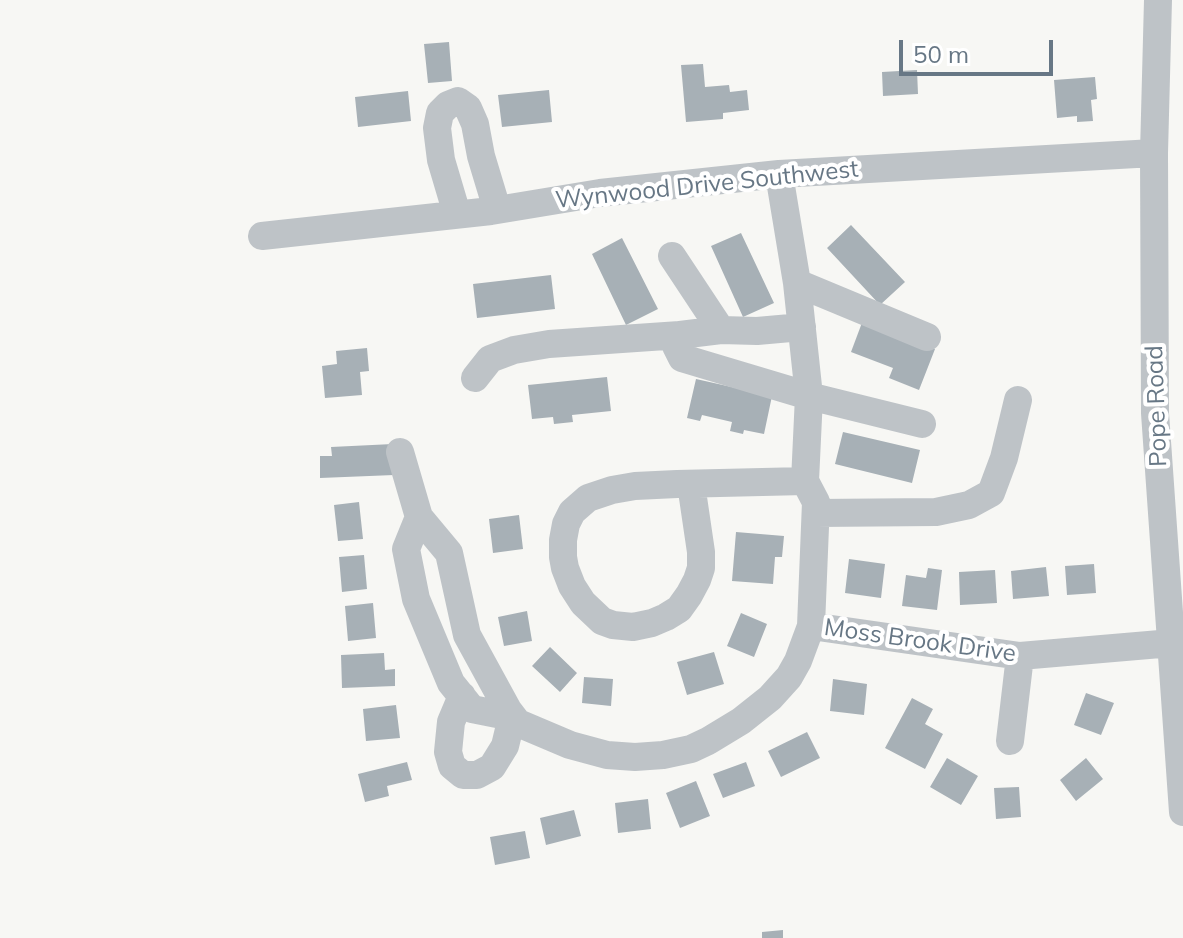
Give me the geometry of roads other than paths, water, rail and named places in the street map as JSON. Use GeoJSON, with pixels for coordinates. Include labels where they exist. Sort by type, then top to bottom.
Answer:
{"type":"FeatureCollection","features":[{"type":"Feature","properties":{"kind":"street","name":"Pope Road"},"geometry":{"type":"LineString","coordinates":[[1158,0],[1154,153],[1155,413],[1172,493],[1172,643],[1183,812]]}},
{"type":"Feature","properties":{"kind":"street"},"geometry":{"type":"LineString","coordinates":[[457,214],[441,160],[437,128],[440,113],[458,101],[468,108],[475,124],[497,209]]}},
{"type":"Feature","properties":{"kind":"street","name":"Wynwood Drive Southwest"},"geometry":{"type":"LineString","coordinates":[[262,236],[497,209],[600,193],[779,174],[1154,153]]}},
{"type":"Feature","properties":{"kind":"street"},"geometry":{"type":"LineString","coordinates":[[419,517],[406,549],[416,599],[451,683],[472,709],[512,717],[535,731],[570,745],[607,755],[635,757],[691,749],[741,721],[770,698],[789,677],[811,626],[816,513],[816,502],[805,481],[809,396],[797,283],[779,174]]}},
{"type":"Feature","properties":{"kind":"street"},"geometry":{"type":"LineString","coordinates":[[672,256],[721,330]]}},
{"type":"Feature","properties":{"kind":"street"},"geometry":{"type":"LineString","coordinates":[[797,283],[927,337]]}},
{"type":"Feature","properties":{"kind":"street"},"geometry":{"type":"LineString","coordinates":[[475,378],[490,359],[514,350],[549,344],[721,330],[802,327]]}},
{"type":"Feature","properties":{"kind":"street"},"geometry":{"type":"LineString","coordinates":[[680,335],[676,346],[682,358],[809,396],[922,424]]}},
{"type":"Feature","properties":{"kind":"street"},"geometry":{"type":"LineString","coordinates":[[816,513],[936,512],[969,505],[991,493],[1004,458],[1018,400]]}},
{"type":"Feature","properties":{"kind":"street"},"geometry":{"type":"LineString","coordinates":[[400,452],[419,517],[449,553],[467,635],[512,717],[505,746],[492,767],[477,775],[463,775],[452,766],[448,752],[451,722],[462,696]]}},
{"type":"Feature","properties":{"kind":"street"},"geometry":{"type":"LineString","coordinates":[[691,484],[701,568],[689,595],[679,609],[652,623],[633,627],[602,621],[583,603],[565,568],[563,540],[566,524],[572,512],[588,498],[612,490],[660,485],[691,484],[805,481]]}},
{"type":"Feature","properties":{"kind":"street","name":"Moss Brook Drive"},"geometry":{"type":"LineString","coordinates":[[811,626],[1020,656],[1172,643]]}},
{"type":"Feature","properties":{"kind":"street"},"geometry":{"type":"LineString","coordinates":[[1010,741],[1020,656]]}}]}
